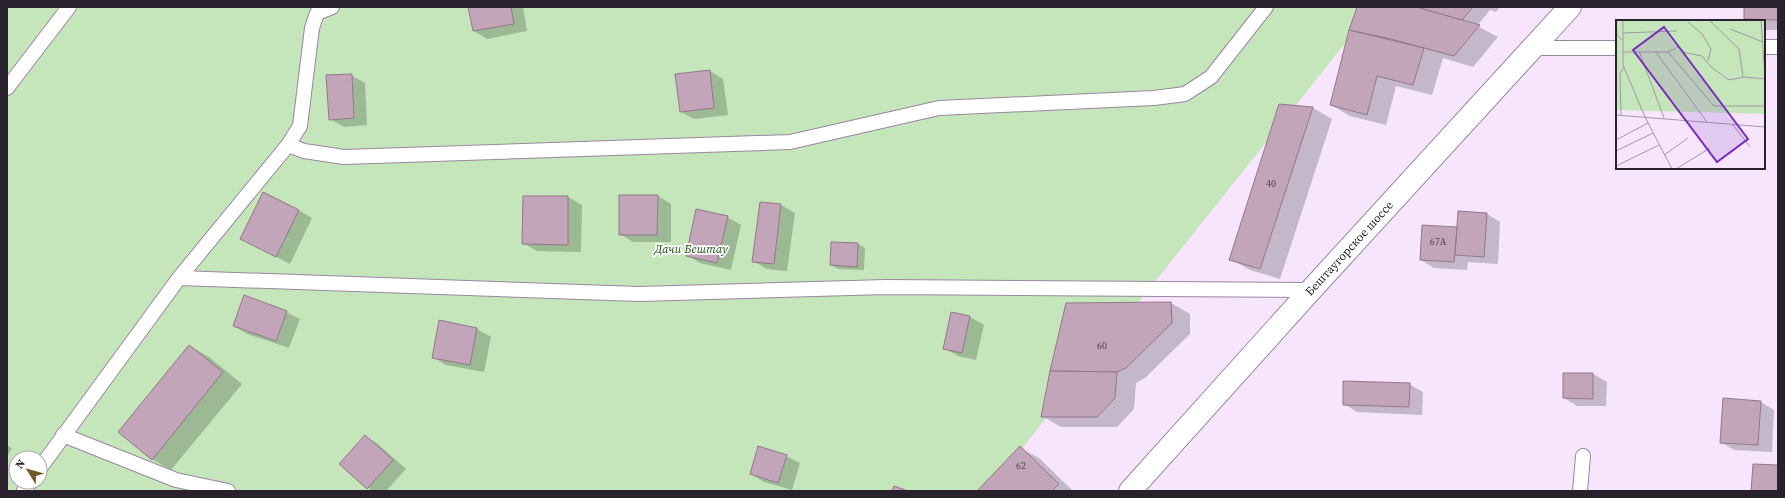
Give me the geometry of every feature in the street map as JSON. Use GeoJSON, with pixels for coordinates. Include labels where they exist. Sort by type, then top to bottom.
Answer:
{"type":"FeatureCollection","features":[{"type":"Feature","properties":{"kind":"main road","name":"Бештаугорское шоссе"},"geometry":{"type":"LineString","coordinates":[[1130,491],[1311,290],[1570,7]]}},
{"type":"Feature","properties":{"kind":"lane"},"geometry":{"type":"LineString","coordinates":[[7,88],[69,7]]}},
{"type":"Feature","properties":{"kind":"lane"},"geometry":{"type":"LineString","coordinates":[[48,456],[179,278],[288,145],[300,126],[312,28],[317,13],[332,7]]}},
{"type":"Feature","properties":{"kind":"lane"},"geometry":{"type":"LineString","coordinates":[[288,145],[304,151],[344,157],[790,142],[939,108],[1154,98],[1185,94],[1211,77],[1266,7]]}},
{"type":"Feature","properties":{"kind":"lane"},"geometry":{"type":"LineString","coordinates":[[1765,47],[1778,46]]}},
{"type":"Feature","properties":{"kind":"lane"},"geometry":{"type":"LineString","coordinates":[[1533,48],[1616,48]]}},
{"type":"Feature","properties":{"kind":"lane"},"geometry":{"type":"LineString","coordinates":[[179,278],[638,294],[886,286],[1311,290]]}},
{"type":"Feature","properties":{"kind":"lane"},"geometry":{"type":"LineString","coordinates":[[63,434],[176,480],[228,491]]}},
{"type":"Feature","properties":{"kind":"lane"},"geometry":{"type":"LineString","coordinates":[[1580,491],[1583,456]]}},
{"type":"Feature","properties":{"kind":"green space","name":"Дачи Бештау"},"geometry":{"type":"Polygon","coordinates":[[[7,7],[1374,7],[988,491],[7,491],[7,7]]]}},
{"type":"Feature","properties":{"kind":"building"},"geometry":{"type":"Polygon","coordinates":[[[468,7],[511,7],[514,24],[473,31],[468,7]]]}},
{"type":"Feature","properties":{"kind":"building"},"geometry":{"type":"Polygon","coordinates":[[[1357,7],[1417,7],[1480,25],[1454,56],[1387,38],[1349,30],[1357,7]]]}},
{"type":"Feature","properties":{"kind":"building"},"geometry":{"type":"Polygon","coordinates":[[[1417,7],[1473,7],[1462,20],[1417,7]]]}},
{"type":"Feature","properties":{"kind":"building"},"geometry":{"type":"Polygon","coordinates":[[[1744,7],[1778,7],[1778,20],[1744,19],[1744,7]]]}},
{"type":"Feature","properties":{"kind":"building"},"geometry":{"type":"Polygon","coordinates":[[[1349,30],[1424,48],[1413,85],[1377,76],[1367,115],[1330,105],[1349,30]]]}},
{"type":"Feature","properties":{"kind":"building"},"geometry":{"type":"Polygon","coordinates":[[[710,70],[714,108],[680,112],[675,74],[710,70]]]}},
{"type":"Feature","properties":{"kind":"building"},"geometry":{"type":"Polygon","coordinates":[[[352,74],[354,118],[329,120],[326,75],[352,74]]]}},
{"type":"Feature","properties":{"kind":"building"},"geometry":{"type":"Polygon","coordinates":[[[1279,104],[1313,107],[1260,269],[1229,260],[1279,104]]]}},
{"type":"Feature","properties":{"kind":"building"},"geometry":{"type":"Polygon","coordinates":[[[263,192],[299,210],[276,257],[240,239],[263,192]]]}},
{"type":"Feature","properties":{"kind":"building"},"geometry":{"type":"Polygon","coordinates":[[[619,195],[658,195],[657,235],[619,235],[619,195]]]}},
{"type":"Feature","properties":{"kind":"building"},"geometry":{"type":"Polygon","coordinates":[[[523,196],[568,196],[568,245],[522,244],[523,196]]]}},
{"type":"Feature","properties":{"kind":"building"},"geometry":{"type":"Polygon","coordinates":[[[760,202],[781,204],[774,264],[752,262],[760,202]]]}},
{"type":"Feature","properties":{"kind":"building"},"geometry":{"type":"Polygon","coordinates":[[[696,209],[728,216],[717,263],[686,256],[696,209]]]}},
{"type":"Feature","properties":{"kind":"building"},"geometry":{"type":"Polygon","coordinates":[[[1458,211],[1487,213],[1484,257],[1455,255],[1458,211]]]}},
{"type":"Feature","properties":{"kind":"building"},"geometry":{"type":"Polygon","coordinates":[[[1422,225],[1457,227],[1454,262],[1420,260],[1422,225]]]}},
{"type":"Feature","properties":{"kind":"building"},"geometry":{"type":"Polygon","coordinates":[[[831,242],[858,243],[857,267],[830,265],[831,242]]]}},
{"type":"Feature","properties":{"kind":"building"},"geometry":{"type":"Polygon","coordinates":[[[244,295],[287,311],[276,341],[233,326],[244,295]]]}},
{"type":"Feature","properties":{"kind":"building"},"geometry":{"type":"Polygon","coordinates":[[[1171,302],[1172,323],[1126,368],[1117,372],[1050,371],[1066,303],[1171,302]]]}},
{"type":"Feature","properties":{"kind":"building"},"geometry":{"type":"Polygon","coordinates":[[[951,312],[970,316],[962,353],[943,349],[951,312]]]}},
{"type":"Feature","properties":{"kind":"building"},"geometry":{"type":"Polygon","coordinates":[[[439,320],[477,328],[470,365],[432,358],[439,320]]]}},
{"type":"Feature","properties":{"kind":"building"},"geometry":{"type":"Polygon","coordinates":[[[189,345],[223,372],[152,460],[118,432],[189,345]]]}},
{"type":"Feature","properties":{"kind":"building"},"geometry":{"type":"Polygon","coordinates":[[[1050,371],[1117,372],[1115,398],[1097,417],[1041,417],[1050,371]]]}},
{"type":"Feature","properties":{"kind":"building"},"geometry":{"type":"Polygon","coordinates":[[[1563,373],[1593,373],[1593,399],[1563,398],[1563,373]]]}},
{"type":"Feature","properties":{"kind":"building"},"geometry":{"type":"Polygon","coordinates":[[[1343,381],[1410,383],[1409,407],[1343,405],[1343,381]]]}},
{"type":"Feature","properties":{"kind":"building"},"geometry":{"type":"Polygon","coordinates":[[[1723,398],[1761,401],[1758,445],[1720,443],[1723,398]]]}},
{"type":"Feature","properties":{"kind":"building"},"geometry":{"type":"Polygon","coordinates":[[[365,435],[393,460],[367,489],[339,464],[365,435]]]}},
{"type":"Feature","properties":{"kind":"building"},"geometry":{"type":"Polygon","coordinates":[[[758,446],[787,455],[778,483],[750,474],[758,446]]]}},
{"type":"Feature","properties":{"kind":"building"},"geometry":{"type":"Polygon","coordinates":[[[1020,446],[1059,484],[1052,491],[977,491],[1020,446]]]}},
{"type":"Feature","properties":{"kind":"building"},"geometry":{"type":"Polygon","coordinates":[[[1753,464],[1778,465],[1778,491],[1751,491],[1753,464]]]}},
{"type":"Feature","properties":{"kind":"building"},"geometry":{"type":"Polygon","coordinates":[[[894,486],[908,491],[892,491],[894,486]]]}}]}
